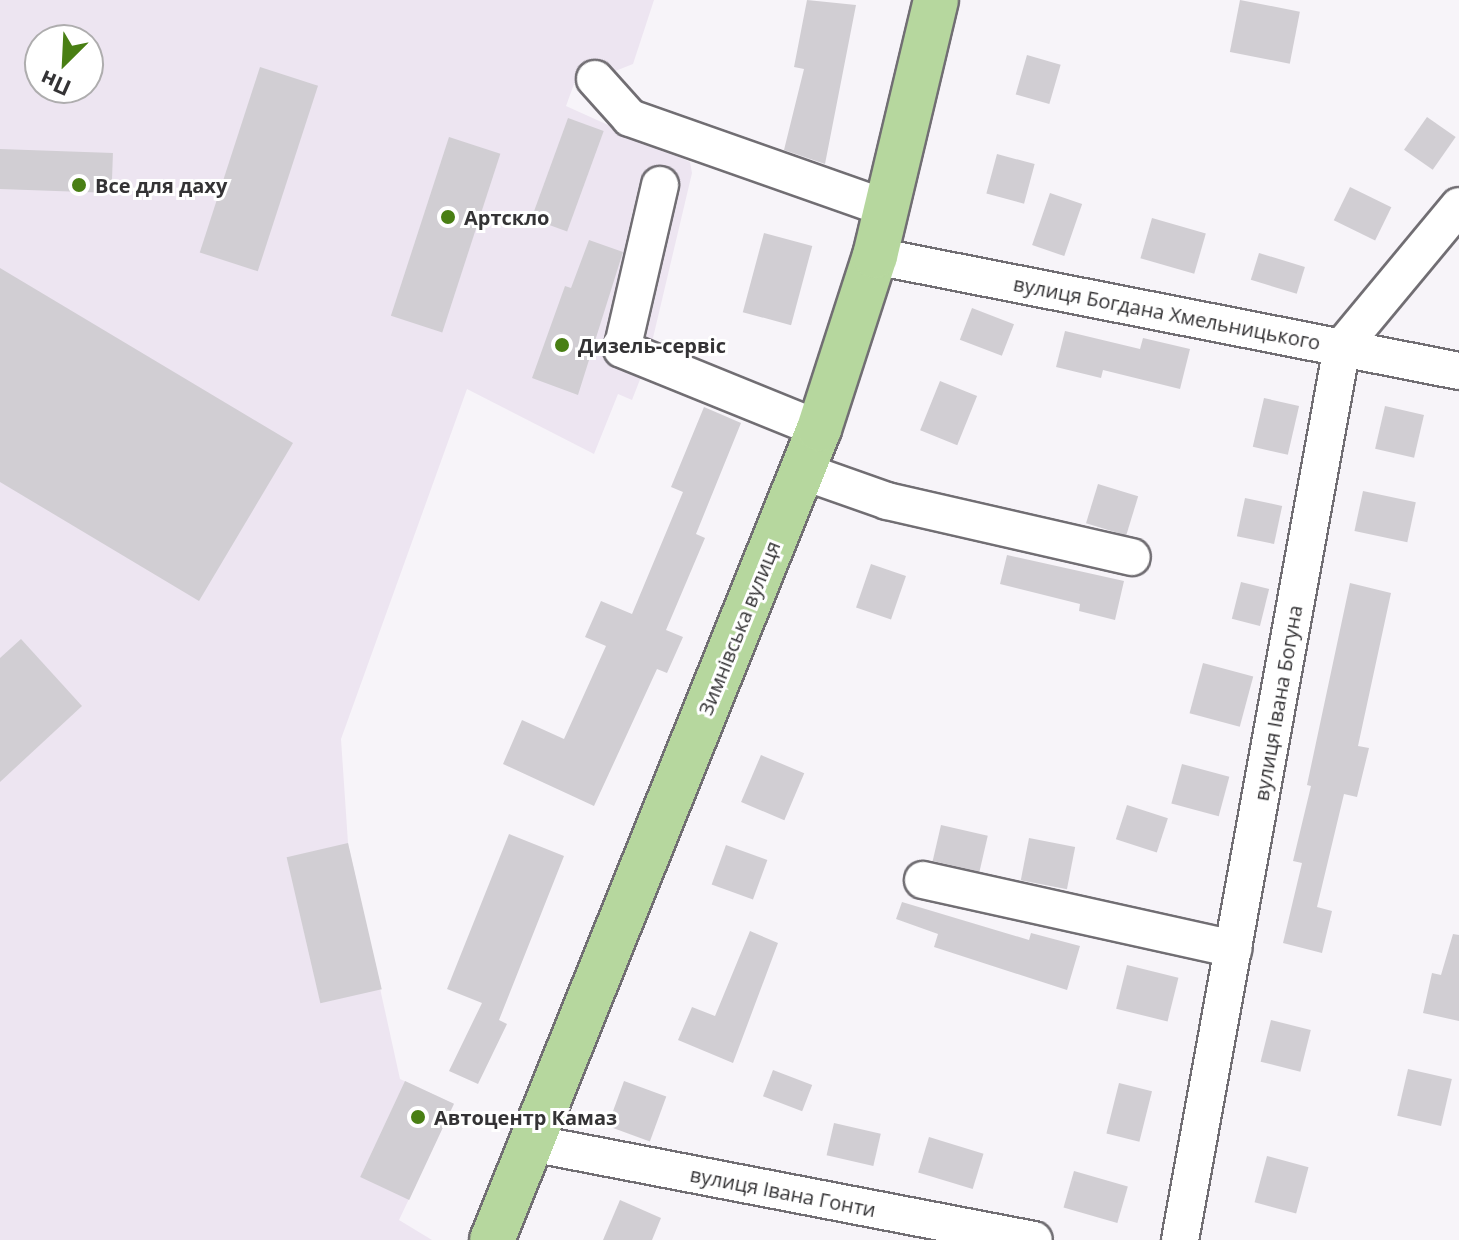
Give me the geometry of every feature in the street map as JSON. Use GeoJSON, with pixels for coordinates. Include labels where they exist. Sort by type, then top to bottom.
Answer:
{"type":"FeatureCollection","features":[{"type":"Feature","properties":{"kind":"main road","name":"Зимнівська вулиця"},"geometry":{"type":"LineString","coordinates":[[492,1240],[819,429],[875,256],[936,0]]}},
{"type":"Feature","properties":{"kind":"street"},"geometry":{"type":"LineString","coordinates":[[595,79],[630,118],[886,208]]}},
{"type":"Feature","properties":{"kind":"street"},"geometry":{"type":"LineString","coordinates":[[660,185],[622,349],[819,429]]}},
{"type":"Feature","properties":{"kind":"street","name":"вулиця Івана Богуна"},"geometry":{"type":"LineString","coordinates":[[1180,1240],[1342,347],[1459,206]]}},
{"type":"Feature","properties":{"kind":"street","name":"вулиця Богдана Хмельницького"},"geometry":{"type":"LineString","coordinates":[[875,256],[1459,371]]}},
{"type":"Feature","properties":{"kind":"street"},"geometry":{"type":"LineString","coordinates":[[802,471],[887,501],[1132,557]]}},
{"type":"Feature","properties":{"kind":"street"},"geometry":{"type":"LineString","coordinates":[[923,880],[1233,949]]}},
{"type":"Feature","properties":{"kind":"street","name":"вулиця Івана Гонти"},"geometry":{"type":"LineString","coordinates":[[531,1143],[1034,1240]]}},
{"type":"Feature","properties":{"kind":"shaded area"},"geometry":{"type":"Polygon","coordinates":[[[0,0],[654,0],[633,64],[595,79],[578,73],[566,106],[690,162],[692,173],[648,359],[632,400],[618,394],[594,454],[467,389],[341,739],[348,843],[400,1079],[454,1104],[399,1220],[432,1240],[0,1240],[0,0]]]}},
{"type":"Feature","properties":{"kind":"building"},"geometry":{"type":"Polygon","coordinates":[[[807,0],[856,5],[825,164],[784,150],[804,69],[794,67],[807,0]]]}},
{"type":"Feature","properties":{"kind":"building"},"geometry":{"type":"Polygon","coordinates":[[[1240,0],[1300,12],[1290,64],[1230,52],[1240,0]]]}},
{"type":"Feature","properties":{"kind":"building"},"geometry":{"type":"Polygon","coordinates":[[[1027,55],[1061,65],[1049,104],[1016,94],[1027,55]]]}},
{"type":"Feature","properties":{"kind":"building"},"geometry":{"type":"Polygon","coordinates":[[[260,67],[318,86],[258,271],[200,252],[260,67]]]}},
{"type":"Feature","properties":{"kind":"building"},"geometry":{"type":"Polygon","coordinates":[[[1427,117],[1456,137],[1433,170],[1404,150],[1427,117]]]}},
{"type":"Feature","properties":{"kind":"building"},"geometry":{"type":"Polygon","coordinates":[[[568,118],[604,131],[567,232],[531,219],[568,118]]]}},
{"type":"Feature","properties":{"kind":"building"},"geometry":{"type":"Polygon","coordinates":[[[449,137],[500,154],[442,332],[391,316],[449,137]]]}},
{"type":"Feature","properties":{"kind":"building"},"geometry":{"type":"Polygon","coordinates":[[[0,149],[113,153],[112,193],[0,189],[0,149]]]}},
{"type":"Feature","properties":{"kind":"building"},"geometry":{"type":"Polygon","coordinates":[[[997,154],[1035,164],[1024,204],[986,194],[997,154]]]}},
{"type":"Feature","properties":{"kind":"building"},"geometry":{"type":"Polygon","coordinates":[[[1350,187],[1391,207],[1375,240],[1334,220],[1350,187]]]}},
{"type":"Feature","properties":{"kind":"building"},"geometry":{"type":"Polygon","coordinates":[[[1050,193],[1082,204],[1064,256],[1032,245],[1050,193]]]}},
{"type":"Feature","properties":{"kind":"building"},"geometry":{"type":"Polygon","coordinates":[[[1152,218],[1206,233],[1194,274],[1140,258],[1152,218]]]}},
{"type":"Feature","properties":{"kind":"building"},"geometry":{"type":"Polygon","coordinates":[[[764,233],[812,246],[791,325],[743,312],[764,233]]]}},
{"type":"Feature","properties":{"kind":"building"},"geometry":{"type":"Polygon","coordinates":[[[589,240],[623,252],[578,395],[532,378],[565,286],[571,288],[589,240]]]}},
{"type":"Feature","properties":{"kind":"building"},"geometry":{"type":"Polygon","coordinates":[[[1259,253],[1305,267],[1297,294],[1251,280],[1259,253]]]}},
{"type":"Feature","properties":{"kind":"building"},"geometry":{"type":"Polygon","coordinates":[[[0,268],[293,443],[199,601],[0,482],[0,268]]]}},
{"type":"Feature","properties":{"kind":"building"},"geometry":{"type":"Polygon","coordinates":[[[972,308],[1014,324],[1002,356],[960,340],[972,308]]]}},
{"type":"Feature","properties":{"kind":"building"},"geometry":{"type":"Polygon","coordinates":[[[1065,331],[1140,349],[1143,338],[1190,349],[1180,389],[1103,370],[1101,378],[1056,367],[1065,331]]]}},
{"type":"Feature","properties":{"kind":"building"},"geometry":{"type":"Polygon","coordinates":[[[940,381],[977,396],[957,445],[920,430],[940,381]]]}},
{"type":"Feature","properties":{"kind":"building"},"geometry":{"type":"Polygon","coordinates":[[[1264,398],[1299,406],[1288,455],[1253,447],[1264,398]]]}},
{"type":"Feature","properties":{"kind":"building"},"geometry":{"type":"Polygon","coordinates":[[[1385,406],[1424,415],[1414,458],[1375,449],[1385,406]]]}},
{"type":"Feature","properties":{"kind":"building"},"geometry":{"type":"Polygon","coordinates":[[[704,407],[741,423],[696,534],[705,538],[666,630],[683,637],[667,673],[657,669],[594,806],[503,764],[522,720],[564,739],[606,646],[585,637],[601,601],[632,614],[683,492],[671,487],[704,407]]]}},
{"type":"Feature","properties":{"kind":"building"},"geometry":{"type":"Polygon","coordinates":[[[1098,484],[1138,496],[1126,535],[1086,523],[1098,484]]]}},
{"type":"Feature","properties":{"kind":"building"},"geometry":{"type":"Polygon","coordinates":[[[1363,491],[1416,502],[1407,542],[1354,531],[1363,491]]]}},
{"type":"Feature","properties":{"kind":"building"},"geometry":{"type":"Polygon","coordinates":[[[1245,498],[1282,506],[1274,544],[1237,536],[1245,498]]]}},
{"type":"Feature","properties":{"kind":"building"},"geometry":{"type":"Polygon","coordinates":[[[1007,555],[1124,581],[1115,620],[1079,611],[1080,604],[1000,584],[1007,555]]]}},
{"type":"Feature","properties":{"kind":"building"},"geometry":{"type":"Polygon","coordinates":[[[871,564],[906,576],[891,620],[856,607],[871,564]]]}},
{"type":"Feature","properties":{"kind":"building"},"geometry":{"type":"Polygon","coordinates":[[[1241,582],[1269,589],[1260,626],[1232,619],[1241,582]]]}},
{"type":"Feature","properties":{"kind":"building"},"geometry":{"type":"Polygon","coordinates":[[[1350,583],[1391,593],[1358,746],[1369,748],[1357,797],[1344,794],[1317,907],[1332,911],[1322,953],[1283,943],[1302,863],[1293,861],[1311,786],[1307,785],[1350,583]]]}},
{"type":"Feature","properties":{"kind":"building"},"geometry":{"type":"Polygon","coordinates":[[[21,639],[82,706],[0,782],[0,658],[21,639]]]}},
{"type":"Feature","properties":{"kind":"building"},"geometry":{"type":"Polygon","coordinates":[[[1203,663],[1253,676],[1240,727],[1190,713],[1203,663]]]}},
{"type":"Feature","properties":{"kind":"building"},"geometry":{"type":"Polygon","coordinates":[[[761,755],[804,773],[784,820],[741,802],[761,755]]]}},
{"type":"Feature","properties":{"kind":"building"},"geometry":{"type":"Polygon","coordinates":[[[1182,764],[1229,777],[1219,816],[1171,804],[1182,764]]]}},
{"type":"Feature","properties":{"kind":"building"},"geometry":{"type":"Polygon","coordinates":[[[1127,805],[1168,818],[1157,853],[1116,839],[1127,805]]]}},
{"type":"Feature","properties":{"kind":"building"},"geometry":{"type":"Polygon","coordinates":[[[941,825],[988,836],[979,872],[933,861],[941,825]]]}},
{"type":"Feature","properties":{"kind":"building"},"geometry":{"type":"Polygon","coordinates":[[[509,834],[564,856],[499,1020],[507,1024],[478,1084],[449,1071],[482,1003],[447,989],[509,834]]]}},
{"type":"Feature","properties":{"kind":"building"},"geometry":{"type":"Polygon","coordinates":[[[1029,838],[1075,847],[1067,889],[1021,880],[1029,838]]]}},
{"type":"Feature","properties":{"kind":"building"},"geometry":{"type":"Polygon","coordinates":[[[348,843],[382,989],[320,1003],[287,857],[348,843]]]}},
{"type":"Feature","properties":{"kind":"building"},"geometry":{"type":"Polygon","coordinates":[[[726,845],[767,860],[753,900],[712,884],[726,845]]]}},
{"type":"Feature","properties":{"kind":"building"},"geometry":{"type":"Polygon","coordinates":[[[902,902],[1029,940],[1031,933],[1080,946],[1067,990],[934,947],[938,934],[896,919],[902,902]]]}},
{"type":"Feature","properties":{"kind":"building"},"geometry":{"type":"Polygon","coordinates":[[[750,931],[778,943],[733,1063],[678,1040],[692,1007],[715,1016],[750,931]]]}},
{"type":"Feature","properties":{"kind":"building"},"geometry":{"type":"Polygon","coordinates":[[[1453,934],[1459,935],[1459,1021],[1423,1013],[1432,973],[1441,975],[1453,934]]]}},
{"type":"Feature","properties":{"kind":"building"},"geometry":{"type":"Polygon","coordinates":[[[1127,965],[1178,978],[1168,1021],[1116,1009],[1127,965]]]}},
{"type":"Feature","properties":{"kind":"building"},"geometry":{"type":"Polygon","coordinates":[[[1271,1020],[1311,1030],[1300,1072],[1261,1062],[1271,1020]]]}},
{"type":"Feature","properties":{"kind":"building"},"geometry":{"type":"Polygon","coordinates":[[[1408,1069],[1452,1079],[1441,1126],[1397,1116],[1408,1069]]]}},
{"type":"Feature","properties":{"kind":"building"},"geometry":{"type":"Polygon","coordinates":[[[773,1070],[812,1085],[802,1111],[763,1096],[773,1070]]]}},
{"type":"Feature","properties":{"kind":"building"},"geometry":{"type":"Polygon","coordinates":[[[405,1081],[454,1104],[409,1200],[360,1177],[405,1081]]]}},
{"type":"Feature","properties":{"kind":"building"},"geometry":{"type":"Polygon","coordinates":[[[624,1081],[666,1096],[650,1141],[608,1126],[624,1081]]]}},
{"type":"Feature","properties":{"kind":"building"},"geometry":{"type":"Polygon","coordinates":[[[1119,1083],[1152,1091],[1139,1142],[1106,1133],[1119,1083]]]}},
{"type":"Feature","properties":{"kind":"building"},"geometry":{"type":"Polygon","coordinates":[[[834,1123],[881,1134],[873,1166],[827,1155],[834,1123]]]}},
{"type":"Feature","properties":{"kind":"building"},"geometry":{"type":"Polygon","coordinates":[[[929,1137],[984,1154],[973,1189],[918,1172],[929,1137]]]}},
{"type":"Feature","properties":{"kind":"building"},"geometry":{"type":"Polygon","coordinates":[[[1267,1156],[1309,1167],[1296,1213],[1255,1202],[1267,1156]]]}},
{"type":"Feature","properties":{"kind":"building"},"geometry":{"type":"Polygon","coordinates":[[[1074,1171],[1128,1186],[1117,1223],[1064,1208],[1074,1171]]]}},
{"type":"Feature","properties":{"kind":"building"},"geometry":{"type":"Polygon","coordinates":[[[620,1200],[661,1218],[652,1240],[603,1240],[620,1200]]]}},
{"type":"Feature","properties":{"kind":"place","name":"Все для даху"},"geometry":{"type":"Point","coordinates":[79,185]}},
{"type":"Feature","properties":{"kind":"place","name":"Артскло"},"geometry":{"type":"Point","coordinates":[448,217]}},
{"type":"Feature","properties":{"kind":"place","name":"Дизель-сервіс"},"geometry":{"type":"Point","coordinates":[562,345]}},
{"type":"Feature","properties":{"kind":"place","name":"Автоцентр Камаз"},"geometry":{"type":"Point","coordinates":[418,1117]}}]}
